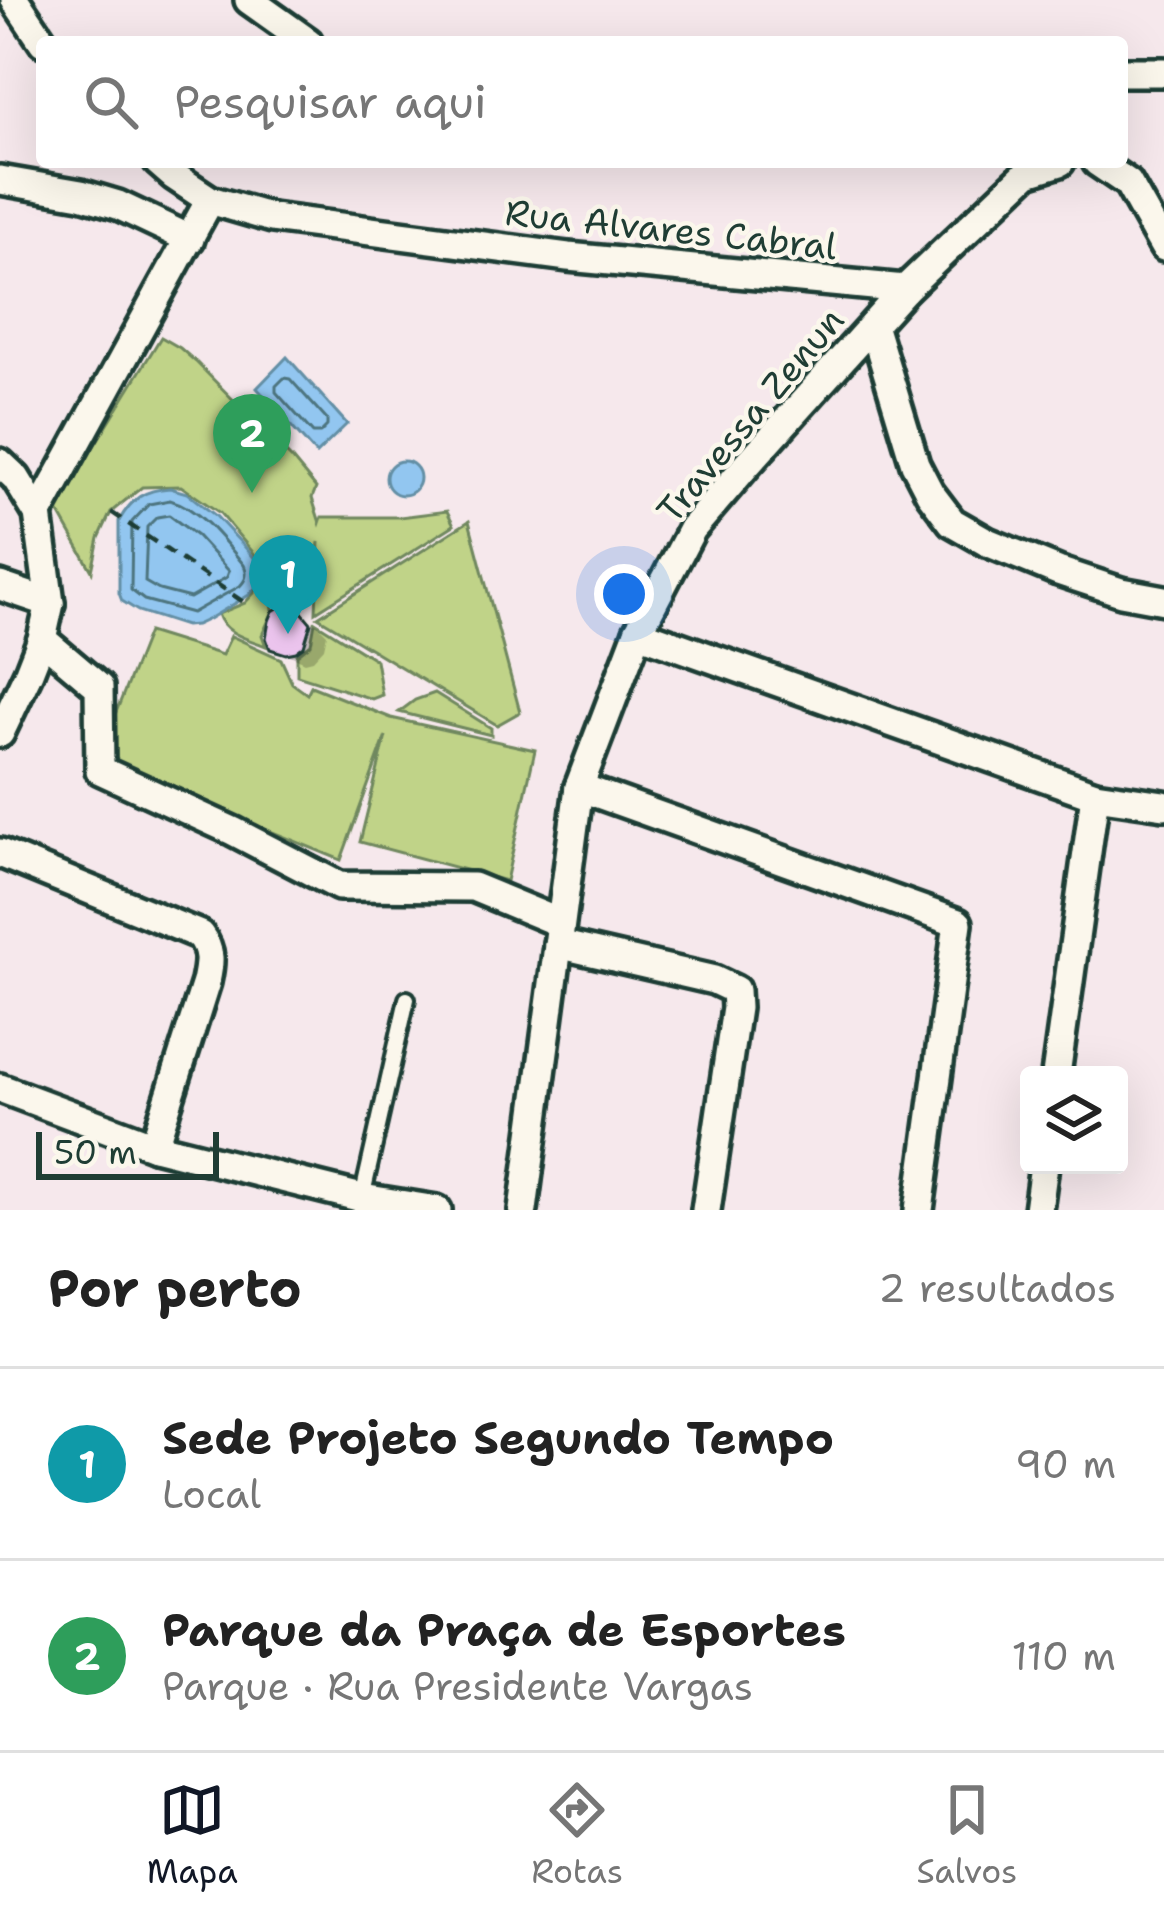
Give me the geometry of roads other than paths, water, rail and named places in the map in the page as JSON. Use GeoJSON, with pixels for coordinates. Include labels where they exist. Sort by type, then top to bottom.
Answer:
{"type":"FeatureCollection","features":[{"type":"Feature","properties":{"kind":"street"},"geometry":{"type":"LineString","coordinates":[[15,0],[39,36]]}},
{"type":"Feature","properties":{"kind":"street"},"geometry":{"type":"LineString","coordinates":[[249,0],[300,36]]}},
{"type":"Feature","properties":{"kind":"street"},"geometry":{"type":"LineString","coordinates":[[1128,72],[1164,72]]}},
{"type":"Feature","properties":{"kind":"street","name":"Rua Alvares Cabral"},"geometry":{"type":"LineString","coordinates":[[166,168],[210,200],[272,218],[568,257],[905,289]]}},
{"type":"Feature","properties":{"kind":"street","name":"Travessa Zenun"},"geometry":{"type":"LineString","coordinates":[[524,1210],[579,787],[638,632],[692,529],[905,289],[1028,172],[1041,168]]}},
{"type":"Feature","properties":{"kind":"street"},"geometry":{"type":"LineString","coordinates":[[1106,168],[1128,182],[1164,247]]}},
{"type":"Feature","properties":{"kind":"street"},"geometry":{"type":"LineString","coordinates":[[0,180],[118,205],[190,239]]}},
{"type":"Feature","properties":{"kind":"street"},"geometry":{"type":"LineString","coordinates":[[38,514],[210,200]]}},
{"type":"Feature","properties":{"kind":"street"},"geometry":{"type":"LineString","coordinates":[[873,325],[915,464],[952,522],[1058,571],[1121,592],[1164,600]]}},
{"type":"Feature","properties":{"kind":"street"},"geometry":{"type":"LineString","coordinates":[[0,463],[16,478],[38,514],[50,603],[42,639],[0,733]]}},
{"type":"Feature","properties":{"kind":"street"},"geometry":{"type":"LineString","coordinates":[[0,586],[50,603]]}},
{"type":"Feature","properties":{"kind":"street"},"geometry":{"type":"LineString","coordinates":[[638,632],[1095,795],[1164,805]]}},
{"type":"Feature","properties":{"kind":"street"},"geometry":{"type":"LineString","coordinates":[[42,639],[99,687],[100,770],[339,886],[472,887],[559,933],[735,990],[706,1210]]}},
{"type":"Feature","properties":{"kind":"street"},"geometry":{"type":"LineString","coordinates":[[579,787],[958,923],[919,1210]]}},
{"type":"Feature","properties":{"kind":"street"},"geometry":{"type":"LineString","coordinates":[[1057,1066],[1095,795]]}},
{"type":"Feature","properties":{"kind":"street"},"geometry":{"type":"LineString","coordinates":[[0,853],[200,935],[208,946],[211,961],[154,1146]]}},
{"type":"Feature","properties":{"kind":"street"},"geometry":{"type":"LineString","coordinates":[[0,1088],[154,1146],[362,1198],[437,1210]]}},
{"type":"Feature","properties":{"kind":"street"},"geometry":{"type":"LineString","coordinates":[[1038,1210],[1043,1174]]}},
{"type":"Feature","properties":{"kind":"lane"},"geometry":{"type":"LineString","coordinates":[[362,1198],[407,999]]}},
{"type":"Feature","properties":{"kind":"water"},"geometry":{"type":"Polygon","coordinates":[[[287,357],[347,424],[316,454],[257,388],[287,357]]]}},
{"type":"Feature","properties":{"kind":"water"},"geometry":{"type":"Polygon","coordinates":[[[403,461],[415,466],[420,478],[415,490],[403,495],[391,490],[386,478],[391,466],[403,461]]]}},
{"type":"Feature","properties":{"kind":"water"},"geometry":{"type":"Polygon","coordinates":[[[170,488],[187,493],[216,516],[256,560],[259,571],[258,585],[249,595],[196,625],[138,611],[122,601],[119,593],[119,521],[140,497],[170,488]]]}},
{"type":"Feature","properties":{"kind":"place","name":"Parque da Praça de Esportes"},"geometry":{"type":"Point","coordinates":[252,493]}},
{"type":"Feature","properties":{"kind":"place","name":"Sede Projeto Segundo Tempo"},"geometry":{"type":"Point","coordinates":[288,634]}}]}
